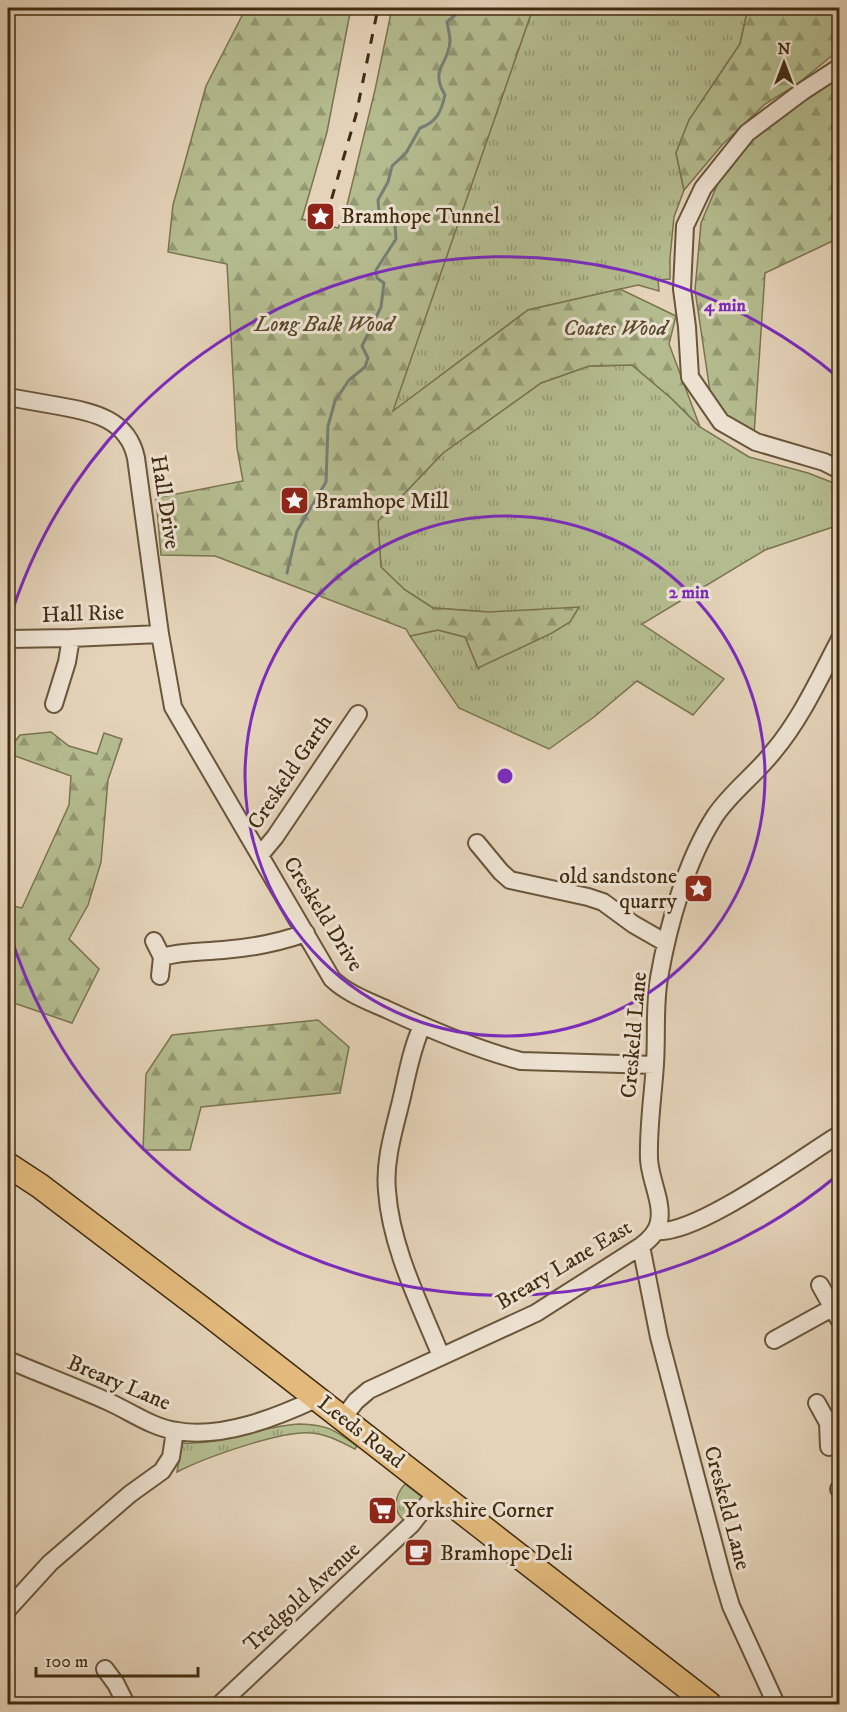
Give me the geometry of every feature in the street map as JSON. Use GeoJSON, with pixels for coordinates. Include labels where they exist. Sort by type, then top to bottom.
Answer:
{"type":"FeatureCollection","features":[{"type":"Feature","properties":{"kind":"highway","name":"Leeds Road"},"geometry":{"type":"LineString","coordinates":[[8,1165],[40,1186],[318,1398],[704,1703]]}},
{"type":"Feature","properties":{"kind":"street"},"geometry":{"type":"LineString","coordinates":[[840,68],[803,91],[747,133],[703,188],[685,226],[682,289],[690,377],[721,422],[756,442],[824,462],[840,470]]}},
{"type":"Feature","properties":{"kind":"street","name":"Hall Drive"},"geometry":{"type":"LineString","coordinates":[[8,397],[90,412],[120,427],[129,437],[134,448],[143,501],[160,634]]}},
{"type":"Feature","properties":{"kind":"street","name":"Hall Rise"},"geometry":{"type":"LineString","coordinates":[[8,639],[160,634]]}},
{"type":"Feature","properties":{"kind":"street","name":"Creskeld Drive"},"geometry":{"type":"LineString","coordinates":[[160,634],[173,707],[332,980],[344,990],[422,1026],[501,1056],[521,1061],[655,1065]]}},
{"type":"Feature","properties":{"kind":"street"},"geometry":{"type":"LineString","coordinates":[[54,704],[67,662],[71,638]]}},
{"type":"Feature","properties":{"kind":"street","name":"Creskeld Lane"},"geometry":{"type":"LineString","coordinates":[[656,1231],[659,1212],[649,1162],[649,1122],[655,1065],[656,1001],[666,943],[687,877],[715,816],[773,753],[789,731],[840,639]]}},
{"type":"Feature","properties":{"kind":"street","name":"Creskeld Garth"},"geometry":{"type":"LineString","coordinates":[[260,855],[275,837],[358,714]]}},
{"type":"Feature","properties":{"kind":"street"},"geometry":{"type":"LineString","coordinates":[[477,843],[510,880],[603,902],[633,924],[666,943]]}},
{"type":"Feature","properties":{"kind":"street"},"geometry":{"type":"LineString","coordinates":[[162,957],[179,952],[225,950],[290,939],[306,933]]}},
{"type":"Feature","properties":{"kind":"street"},"geometry":{"type":"LineString","coordinates":[[154,941],[162,957],[160,976]]}},
{"type":"Feature","properties":{"kind":"street"},"geometry":{"type":"LineString","coordinates":[[422,1026],[415,1044],[393,1134],[388,1163],[387,1191],[393,1224],[405,1266],[441,1356]]}},
{"type":"Feature","properties":{"kind":"street","name":"Breary Lane East"},"geometry":{"type":"LineString","coordinates":[[343,1418],[356,1401],[369,1390],[536,1313],[640,1246],[656,1231],[672,1231],[684,1227],[735,1202],[840,1134]]}},
{"type":"Feature","properties":{"kind":"street","name":"Creskeld Lane"},"geometry":{"type":"LineString","coordinates":[[640,1246],[659,1337],[722,1576],[731,1606],[776,1704]]}},
{"type":"Feature","properties":{"kind":"street"},"geometry":{"type":"LineString","coordinates":[[774,1340],[836,1314],[820,1285]]}},
{"type":"Feature","properties":{"kind":"street","name":"Breary Lane"},"geometry":{"type":"LineString","coordinates":[[8,1360],[109,1402],[153,1424],[175,1431],[240,1428],[286,1413],[318,1398]]}},
{"type":"Feature","properties":{"kind":"street"},"geometry":{"type":"LineString","coordinates":[[817,1403],[834,1419],[829,1447]]}},
{"type":"Feature","properties":{"kind":"street"},"geometry":{"type":"LineString","coordinates":[[8,1609],[50,1563],[162,1471],[171,1456],[175,1431]]}},
{"type":"Feature","properties":{"kind":"street","name":"Tredgold Avenue"},"geometry":{"type":"LineString","coordinates":[[220,1704],[411,1526],[437,1492]]}},
{"type":"Feature","properties":{"kind":"street"},"geometry":{"type":"LineString","coordinates":[[105,1669],[126,1704]]}},
{"type":"Feature","properties":{"kind":"green space","name":"Long Balk Wood"},"geometry":{"type":"Polygon","coordinates":[[[246,8],[351,8],[327,132],[302,219],[338,228],[347,205],[392,8],[533,8],[393,411],[528,310],[620,289],[676,316],[669,344],[700,427],[671,398],[632,365],[589,366],[541,383],[443,453],[378,521],[381,567],[405,590],[433,608],[489,612],[579,607],[570,622],[552,633],[478,668],[465,637],[438,630],[410,636],[406,629],[215,556],[161,555],[156,498],[243,481],[237,448],[227,264],[168,252],[173,205],[206,86],[246,8]]]}},
{"type":"Feature","properties":{"kind":"green space"},"geometry":{"type":"Polygon","coordinates":[[[533,8],[748,8],[740,44],[689,120],[676,153],[684,190],[674,217],[670,279],[658,280],[659,291],[638,285],[528,310],[392,412],[533,8]]]}},
{"type":"Feature","properties":{"kind":"green space"},"geometry":{"type":"Polygon","coordinates":[[[748,8],[839,8],[839,50],[796,85],[765,104],[723,144],[684,190],[676,153],[689,120],[740,44],[748,8]]]}},
{"type":"Feature","properties":{"kind":"green space"},"geometry":{"type":"Polygon","coordinates":[[[839,77],[839,238],[765,273],[754,435],[724,418],[711,398],[695,290],[701,223],[721,176],[760,130],[839,77]]]}},
{"type":"Feature","properties":{"kind":"green space"},"geometry":{"type":"Polygon","coordinates":[[[632,365],[671,398],[700,427],[749,457],[808,473],[839,485],[839,525],[765,550],[642,624],[724,679],[693,715],[637,681],[594,717],[549,749],[459,708],[410,636],[438,630],[465,637],[478,668],[489,612],[433,608],[405,590],[381,567],[378,521],[443,453],[541,383],[589,366],[632,365]]]}},
{"type":"Feature","properties":{"kind":"green space"},"geometry":{"type":"Polygon","coordinates":[[[51,732],[69,746],[97,754],[104,733],[122,739],[108,780],[101,862],[88,905],[69,939],[99,969],[72,1023],[8,1001],[8,905],[22,908],[69,805],[71,776],[15,756],[13,744],[20,735],[51,732]]]}},
{"type":"Feature","properties":{"kind":"green space"},"geometry":{"type":"Polygon","coordinates":[[[318,1020],[349,1047],[340,1093],[201,1107],[190,1150],[143,1150],[146,1074],[172,1035],[318,1020]]]}},
{"type":"Feature","properties":{"kind":"green space"},"geometry":{"type":"Polygon","coordinates":[[[300,1424],[331,1429],[357,1446],[355,1449],[323,1435],[298,1433],[243,1446],[177,1472],[182,1443],[212,1441],[285,1425],[300,1424]]]}},
{"type":"Feature","properties":{"kind":"green space"},"geometry":{"type":"Polygon","coordinates":[[[405,1484],[426,1500],[406,1522],[398,1514],[396,1504],[405,1484]]]}},
{"type":"Feature","properties":{"kind":"waterway"},"geometry":{"type":"LineString","coordinates":[[287,573],[297,531],[326,482],[328,426],[335,401],[349,380],[365,367],[368,358],[362,346],[381,307],[384,283],[377,278],[376,270],[396,239],[395,225],[379,212],[378,200],[388,182],[392,166],[406,153],[420,128],[431,123],[440,111],[445,95],[439,72],[450,41],[447,22],[463,8]]}},
{"type":"Feature","properties":{"kind":"railway"},"geometry":{"type":"LineString","coordinates":[[326,218],[356,115],[378,8]]}},
{"type":"Feature","properties":{"kind":"place","name":"Bramhope Tunnel"},"geometry":{"type":"Point","coordinates":[320,216]}},
{"type":"Feature","properties":{"kind":"place","name":"Bramhope Mill"},"geometry":{"type":"Point","coordinates":[294,501]}},
{"type":"Feature","properties":{"kind":"place","name":"old sandstone quarry"},"geometry":{"type":"Point","coordinates":[698,889]}},
{"type":"Feature","properties":{"kind":"place","name":"Yorkshire Corner"},"geometry":{"type":"Point","coordinates":[382,1510]}},
{"type":"Feature","properties":{"kind":"place","name":"Bramhope Deli"},"geometry":{"type":"Point","coordinates":[419,1553]}},
{"type":"Feature","properties":{"kind":"park label","name":"Coates Wood"},"geometry":{"type":"Point","coordinates":[615,328]}}]}
